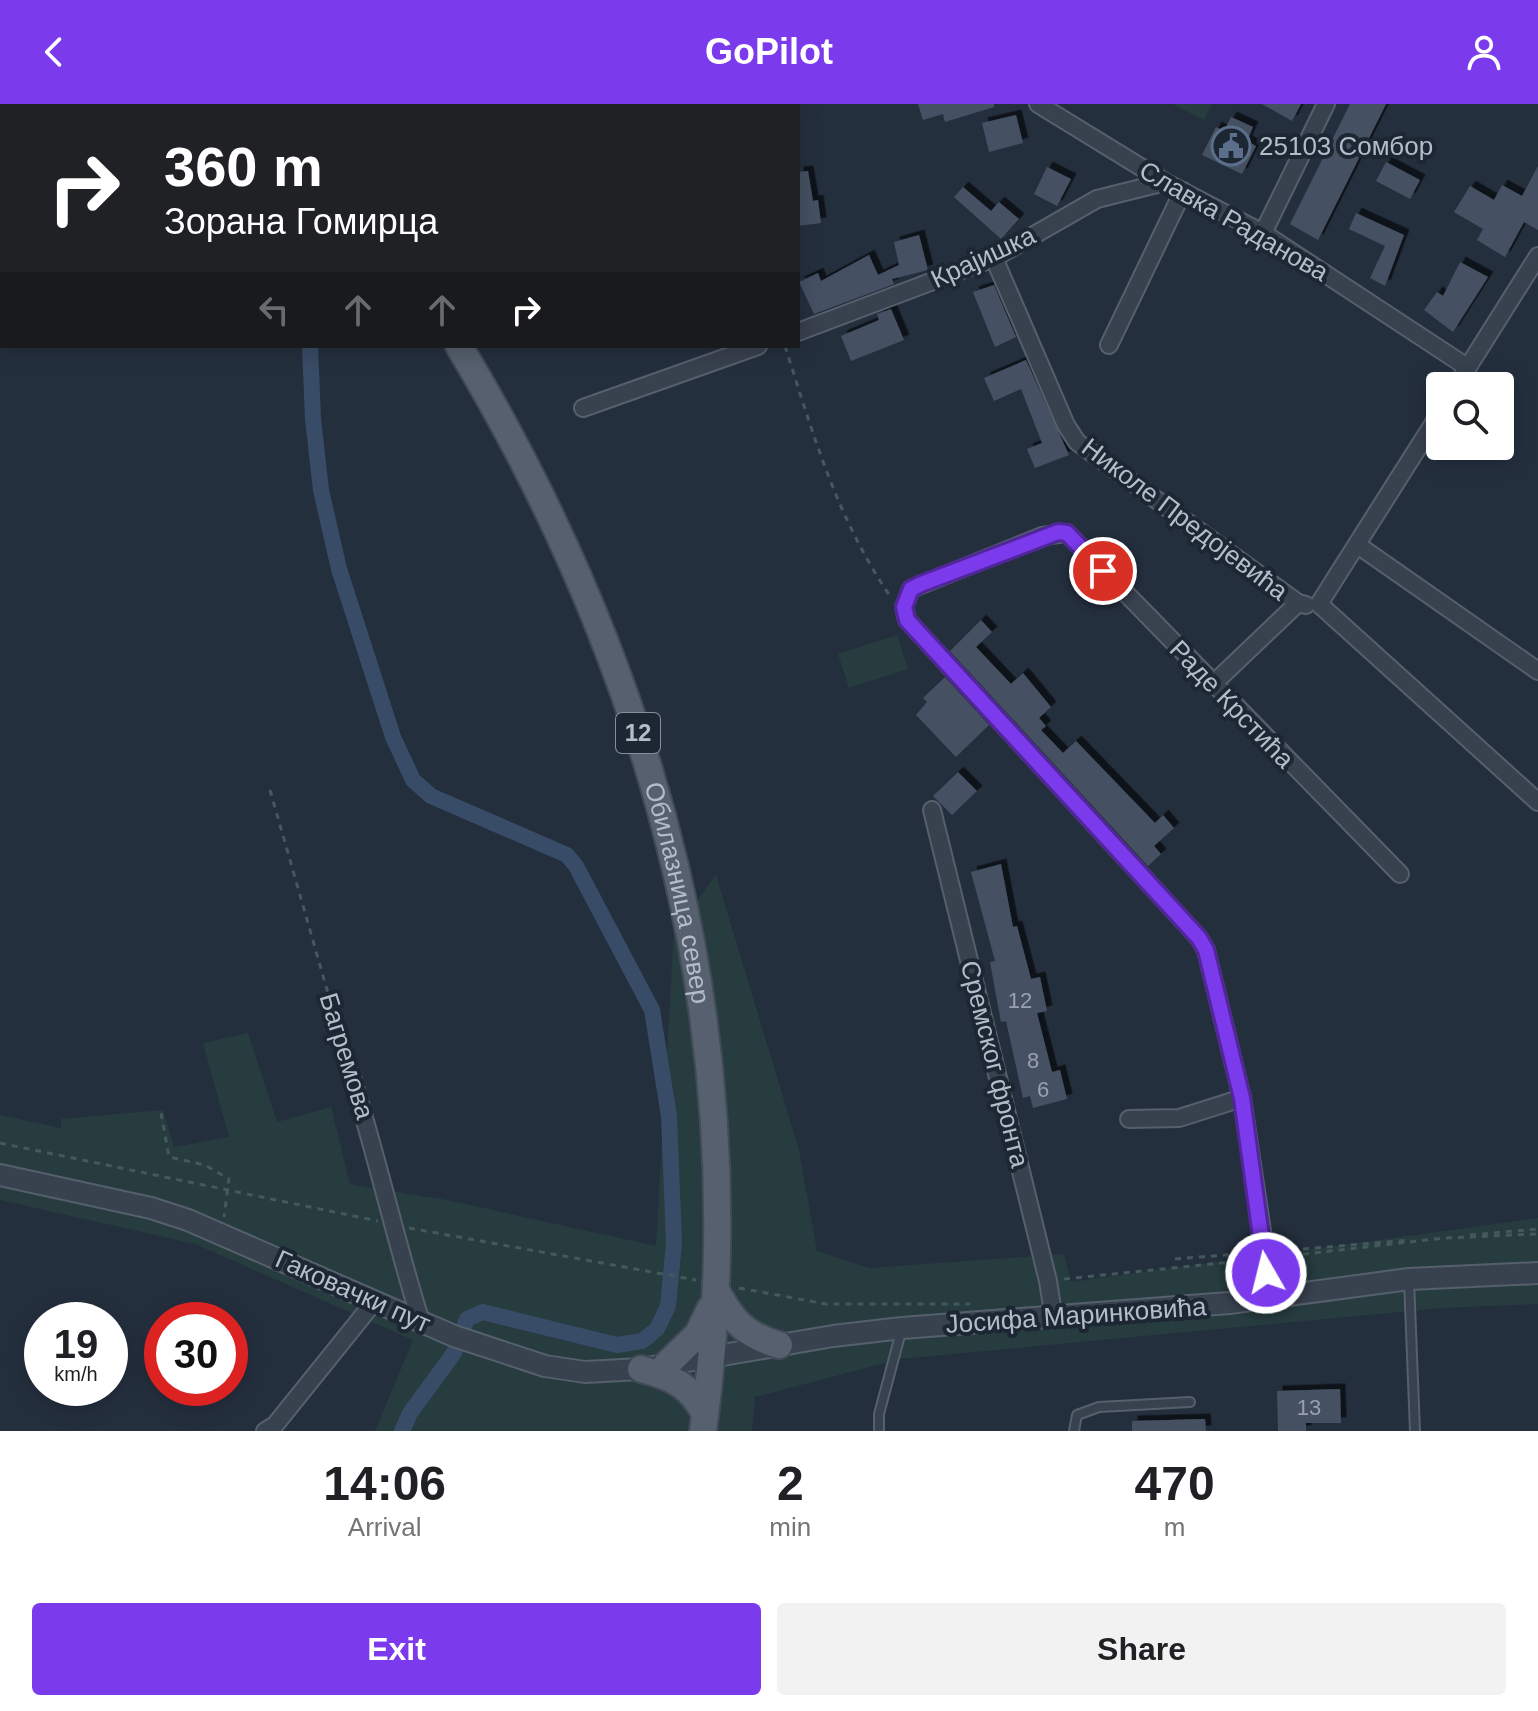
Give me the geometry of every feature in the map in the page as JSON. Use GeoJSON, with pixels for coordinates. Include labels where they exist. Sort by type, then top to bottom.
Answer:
{"type":"FeatureCollection","features":[{"type":"Feature","properties":{"kind":"main road","name":"Обилазница север"},"geometry":{"type":"LineString","coordinates":[[460,348],[533,477],[585,587],[652,775],[701,989],[713,1087],[719,1224],[704,1423]]}},
{"type":"Feature","properties":{"kind":"main road"},"geometry":{"type":"LineString","coordinates":[[716,1287],[733,1321],[745,1333],[779,1345]]}},
{"type":"Feature","properties":{"kind":"main road"},"geometry":{"type":"LineString","coordinates":[[704,1423],[696,1396],[683,1384],[654,1367],[698,1334],[716,1287]]}},
{"type":"Feature","properties":{"kind":"street","name":"Славка Раданова"},"geometry":{"type":"LineString","coordinates":[[1038,104],[1165,182],[1263,233],[1467,367]]}},
{"type":"Feature","properties":{"kind":"street"},"geometry":{"type":"LineString","coordinates":[[1263,233],[1326,104]]}},
{"type":"Feature","properties":{"kind":"street","name":"Крајишка"},"geometry":{"type":"LineString","coordinates":[[800,329],[994,258],[1097,199],[1165,182]]}},
{"type":"Feature","properties":{"kind":"street"},"geometry":{"type":"LineString","coordinates":[[1109,345],[1183,191]]}},
{"type":"Feature","properties":{"kind":"street","name":"Николе Предојевића"},"geometry":{"type":"LineString","coordinates":[[994,258],[1066,425],[1077,442],[1298,603]]}},
{"type":"Feature","properties":{"kind":"street"},"geometry":{"type":"LineString","coordinates":[[1464,372],[1536,266]]}},
{"type":"Feature","properties":{"kind":"street"},"geometry":{"type":"LineString","coordinates":[[583,408],[752,348]]}},
{"type":"Feature","properties":{"kind":"street"},"geometry":{"type":"LineString","coordinates":[[1319,604],[1359,546],[1426,436]]}},
{"type":"Feature","properties":{"kind":"street","name":"Раде Крстића"},"geometry":{"type":"LineString","coordinates":[[907,620],[904,607],[911,589],[1042,536],[1067,533],[1400,874]]}},
{"type":"Feature","properties":{"kind":"street"},"geometry":{"type":"LineString","coordinates":[[1359,546],[1538,671]]}},
{"type":"Feature","properties":{"kind":"street"},"geometry":{"type":"LineString","coordinates":[[1213,684],[1298,603],[1319,604],[1538,802]]}},
{"type":"Feature","properties":{"kind":"street"},"geometry":{"type":"LineString","coordinates":[[907,620],[1199,938],[1206,950],[1242,1098],[1272,1297]]}},
{"type":"Feature","properties":{"kind":"street","name":"Сремског фронта"},"geometry":{"type":"LineString","coordinates":[[932,810],[1048,1281],[1054,1319]]}},
{"type":"Feature","properties":{"kind":"street","name":"Багремова"},"geometry":{"type":"LineString","coordinates":[[351,1074],[377,1156],[390,1224],[421,1322]]}},
{"type":"Feature","properties":{"kind":"street"},"geometry":{"type":"LineString","coordinates":[[1129,1119],[1179,1118],[1242,1098]]}},
{"type":"Feature","properties":{"kind":"street","name":"Гаковачки пут"},"geometry":{"type":"LineString","coordinates":[[0,1175],[151,1208],[221,1233],[454,1336],[545,1366],[571,1370],[654,1367],[711,1358]]}},
{"type":"Feature","properties":{"kind":"street","name":"Јосифа Маринковића"},"geometry":{"type":"LineString","coordinates":[[711,1358],[902,1328],[1054,1319],[1272,1297],[1409,1279],[1538,1273]]}},
{"type":"Feature","properties":{"kind":"street"},"geometry":{"type":"LineString","coordinates":[[265,1431],[275,1425],[374,1302]]}},
{"type":"Feature","properties":{"kind":"lane"},"geometry":{"type":"LineString","coordinates":[[1409,1279],[1415,1431]]}},
{"type":"Feature","properties":{"kind":"lane"},"geometry":{"type":"LineString","coordinates":[[879,1431],[879,1414],[902,1328]]}},
{"type":"Feature","properties":{"kind":"lane"},"geometry":{"type":"LineString","coordinates":[[1074,1431],[1077,1415],[1099,1407],[1190,1402]]}},
{"type":"Feature","properties":{"kind":"path"},"geometry":{"type":"LineString","coordinates":[[786,348],[843,518],[869,568],[907,620]]}},
{"type":"Feature","properties":{"kind":"path","name":"Багремова"},"geometry":{"type":"LineString","coordinates":[[270,790],[351,1074]]}},
{"type":"Feature","properties":{"kind":"path"},"geometry":{"type":"LineString","coordinates":[[161,1113],[169,1157],[223,1174],[229,1179],[221,1233]]}},
{"type":"Feature","properties":{"kind":"path"},"geometry":{"type":"LineString","coordinates":[[0,1143],[229,1193],[687,1278],[716,1287],[826,1304],[984,1304]]}},
{"type":"Feature","properties":{"kind":"path"},"geometry":{"type":"LineString","coordinates":[[1048,1281],[1264,1255],[1538,1232]]}},
{"type":"Feature","properties":{"kind":"path","name":"Јосифа Маринковића"},"geometry":{"type":"LineString","coordinates":[[1175,1259],[1264,1255]]}},
{"type":"Feature","properties":{"kind":"green space"},"geometry":{"type":"Polygon","coordinates":[[[1173,104],[1212,104],[1204,120],[1173,104]]]}},
{"type":"Feature","properties":{"kind":"green space"},"geometry":{"type":"Polygon","coordinates":[[[897,635],[908,669],[849,688],[838,654],[897,635]]]}},
{"type":"Feature","properties":{"kind":"green space"},"geometry":{"type":"Polygon","coordinates":[[[716,875],[799,1150],[817,1251],[869,1268],[1064,1254],[1071,1282],[1538,1218],[1538,1304],[1442,1308],[900,1359],[755,1397],[752,1431],[375,1431],[413,1340],[195,1244],[0,1200],[0,1115],[61,1128],[61,1119],[163,1110],[174,1147],[229,1137],[203,1043],[248,1033],[277,1122],[331,1107],[350,1184],[447,1200],[656,1246],[674,931],[716,875]]]}},
{"type":"Feature","properties":{"kind":"building"},"geometry":{"type":"Polygon","coordinates":[[[918,104],[994,104],[994,107],[945,122],[943,114],[923,120],[918,104]]]}},
{"type":"Feature","properties":{"kind":"building"},"geometry":{"type":"Polygon","coordinates":[[[1262,104],[1301,104],[1292,121],[1262,104]]]}},
{"type":"Feature","properties":{"kind":"building"},"geometry":{"type":"Polygon","coordinates":[[[1350,104],[1386,104],[1318,240],[1290,224],[1350,104]]]}},
{"type":"Feature","properties":{"kind":"building"},"geometry":{"type":"Polygon","coordinates":[[[1016,115],[1023,143],[989,152],[982,123],[1016,115]]]}},
{"type":"Feature","properties":{"kind":"building"},"geometry":{"type":"Polygon","coordinates":[[[1231,117],[1253,127],[1247,141],[1256,146],[1242,174],[1202,155],[1216,127],[1224,131],[1231,117]]]}},
{"type":"Feature","properties":{"kind":"building"},"geometry":{"type":"Polygon","coordinates":[[[1386,162],[1420,180],[1410,199],[1376,181],[1386,162]]]}},
{"type":"Feature","properties":{"kind":"building"},"geometry":{"type":"Polygon","coordinates":[[[1538,166],[1538,230],[1524,222],[1505,257],[1477,240],[1483,229],[1454,212],[1470,186],[1494,200],[1502,185],[1522,196],[1538,166]]]}},
{"type":"Feature","properties":{"kind":"building"},"geometry":{"type":"Polygon","coordinates":[[[1047,167],[1071,179],[1057,206],[1034,194],[1047,167]]]}},
{"type":"Feature","properties":{"kind":"building"},"geometry":{"type":"Polygon","coordinates":[[[808,171],[813,201],[818,200],[821,223],[800,226],[800,172],[808,171]]]}},
{"type":"Feature","properties":{"kind":"building"},"geometry":{"type":"Polygon","coordinates":[[[963,187],[991,211],[999,202],[1019,219],[1001,239],[954,197],[963,187]]]}},
{"type":"Feature","properties":{"kind":"building"},"geometry":{"type":"Polygon","coordinates":[[[1356,213],[1404,235],[1385,286],[1370,278],[1385,246],[1349,229],[1356,213]]]}},
{"type":"Feature","properties":{"kind":"building"},"geometry":{"type":"Polygon","coordinates":[[[919,235],[928,270],[892,279],[894,284],[814,314],[800,282],[818,273],[821,281],[869,255],[878,275],[899,265],[894,242],[919,235]]]}},
{"type":"Feature","properties":{"kind":"building"},"geometry":{"type":"Polygon","coordinates":[[[1460,262],[1488,277],[1453,332],[1424,310],[1437,292],[1443,296],[1460,262]]]}},
{"type":"Feature","properties":{"kind":"building"},"geometry":{"type":"Polygon","coordinates":[[[994,285],[1016,337],[995,347],[973,292],[994,285]]]}},
{"type":"Feature","properties":{"kind":"building"},"geometry":{"type":"Polygon","coordinates":[[[891,309],[904,340],[851,361],[841,336],[879,320],[877,314],[891,309]]]}},
{"type":"Feature","properties":{"kind":"building"},"geometry":{"type":"Polygon","coordinates":[[[1026,360],[1069,455],[1035,468],[1027,449],[1042,443],[1021,389],[994,401],[984,378],[1026,360]]]}},
{"type":"Feature","properties":{"kind":"building"},"geometry":{"type":"Polygon","coordinates":[[[981,620],[992,632],[976,647],[1011,684],[1023,673],[1051,707],[1039,718],[1046,726],[1041,730],[1063,753],[1076,741],[1155,823],[1163,815],[1174,828],[1154,846],[1161,854],[1148,866],[950,651],[981,620]]]}},
{"type":"Feature","properties":{"kind":"building"},"geometry":{"type":"Polygon","coordinates":[[[945,677],[989,725],[956,757],[916,715],[927,702],[923,698],[945,677]]]}},
{"type":"Feature","properties":{"kind":"building"},"geometry":{"type":"Polygon","coordinates":[[[958,772],[977,791],[952,815],[933,796],[958,772]]]}},
{"type":"Feature","properties":{"kind":"building"},"geometry":{"type":"Polygon","coordinates":[[[1001,864],[1013,927],[1017,926],[1031,979],[1040,977],[1047,1011],[1037,1013],[1052,1072],[1060,1070],[1067,1099],[1033,1108],[1030,1096],[1023,1098],[1006,1021],[1001,1022],[990,962],[995,961],[971,872],[1001,864]]]}},
{"type":"Feature","properties":{"kind":"building"},"geometry":{"type":"Polygon","coordinates":[[[1340,1389],[1341,1423],[1306,1423],[1306,1431],[1278,1431],[1277,1391],[1340,1389]]]}},
{"type":"Feature","properties":{"kind":"building"},"geometry":{"type":"Polygon","coordinates":[[[1205,1419],[1206,1431],[1132,1431],[1132,1421],[1205,1419]]]}},
{"type":"Feature","properties":{"kind":"waterway"},"geometry":{"type":"LineString","coordinates":[[310,348],[313,419],[321,490],[339,569],[393,737],[413,780],[431,796],[567,855],[576,866],[652,1010],[669,1116],[674,1243],[668,1306],[657,1329],[642,1341],[617,1345],[483,1312],[467,1319],[454,1353],[410,1413],[402,1431]]}},
{"type":"Feature","properties":{"kind":"place","name":"25103 Сомбор"},"geometry":{"type":"Point","coordinates":[1231,146]}},
{"type":"Feature","properties":{"kind":"route"},"geometry":{"type":"LineString","coordinates":[[1103,571],[1067,533],[1058,532],[921,584],[911,589],[904,607],[907,620],[1199,938],[1206,950],[1242,1098],[1266,1273]]}}]}
